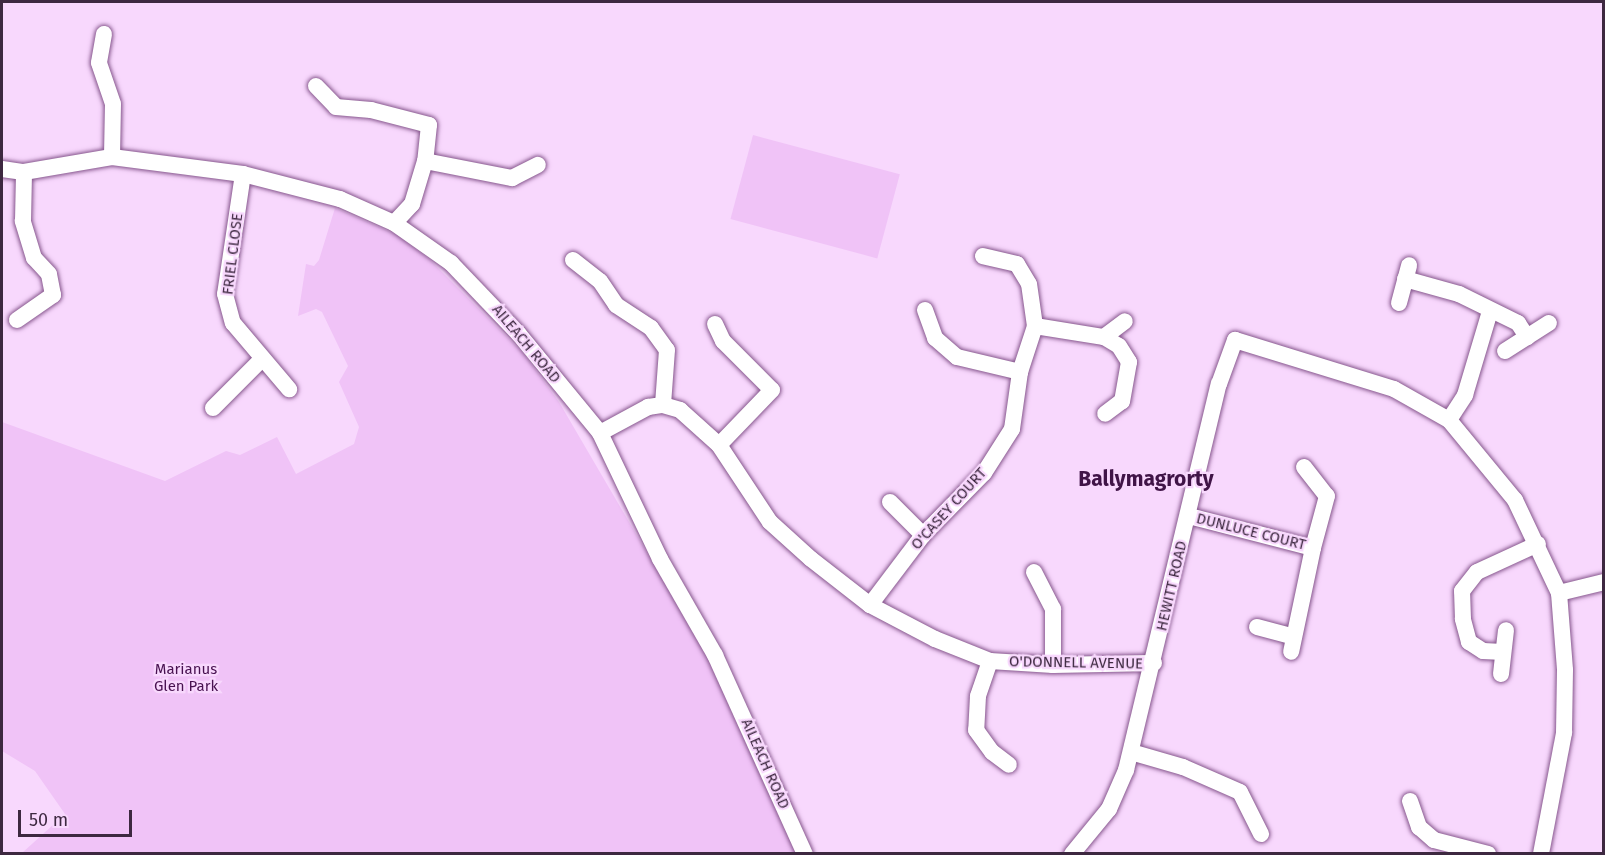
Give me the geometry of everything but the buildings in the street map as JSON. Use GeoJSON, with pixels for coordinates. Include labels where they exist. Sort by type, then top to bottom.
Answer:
{"type":"FeatureCollection","features":[{"type":"Feature","properties":{"kind":"street"},"geometry":{"type":"LineString","coordinates":[[104,34],[99,63],[113,104],[112,157]]}},
{"type":"Feature","properties":{"kind":"street"},"geometry":{"type":"LineString","coordinates":[[316,86],[336,107],[371,110],[429,125],[425,160],[412,204],[394,224]]}},
{"type":"Feature","properties":{"kind":"street","name":"AILEACH ROAD"},"geometry":{"type":"LineString","coordinates":[[2,169],[24,172],[112,157],[243,174],[340,198],[394,224],[443,257],[481,292],[600,433],[660,559],[715,655],[805,854]]}},
{"type":"Feature","properties":{"kind":"street"},"geometry":{"type":"LineString","coordinates":[[425,160],[512,178],[538,165]]}},
{"type":"Feature","properties":{"kind":"street"},"geometry":{"type":"LineString","coordinates":[[17,320],[53,295],[49,274],[33,258],[23,221],[24,172]]}},
{"type":"Feature","properties":{"kind":"street","name":"FRIEL CLOSE"},"geometry":{"type":"LineString","coordinates":[[243,174],[225,294],[232,323],[261,360],[289,389]]}},
{"type":"Feature","properties":{"kind":"street"},"geometry":{"type":"LineString","coordinates":[[983,256],[1017,264],[1029,284],[1035,326],[1104,337],[1119,346],[1129,362],[1122,401],[1105,414]]}},
{"type":"Feature","properties":{"kind":"street"},"geometry":{"type":"LineString","coordinates":[[573,260],[600,281],[616,305],[651,328],[667,350],[663,405],[648,407],[600,433]]}},
{"type":"Feature","properties":{"kind":"street"},"geometry":{"type":"LineString","coordinates":[[1399,303],[1407,272],[1518,323],[1527,337]]}},
{"type":"Feature","properties":{"kind":"street"},"geometry":{"type":"LineString","coordinates":[[925,310],[935,338],[957,357],[1020,372]]}},
{"type":"Feature","properties":{"kind":"street"},"geometry":{"type":"LineString","coordinates":[[1490,311],[1465,395],[1449,420],[1515,500],[1538,544],[1559,593],[1565,670],[1564,733],[1540,854]]}},
{"type":"Feature","properties":{"kind":"street"},"geometry":{"type":"LineString","coordinates":[[1104,337],[1125,321]]}},
{"type":"Feature","properties":{"kind":"street"},"geometry":{"type":"LineString","coordinates":[[1504,351],[1549,323]]}},
{"type":"Feature","properties":{"kind":"street"},"geometry":{"type":"LineString","coordinates":[[715,324],[723,341],[772,390],[718,445]]}},
{"type":"Feature","properties":{"kind":"street","name":"O'CASEY COURT"},"geometry":{"type":"LineString","coordinates":[[870,605],[923,535],[984,473],[1012,429],[1020,372],[1035,326]]}},
{"type":"Feature","properties":{"kind":"street","name":"HEWITT ROAD"},"geometry":{"type":"LineString","coordinates":[[1072,854],[1109,809],[1131,752],[1219,384],[1235,340],[1394,389],[1449,420]]}},
{"type":"Feature","properties":{"kind":"street"},"geometry":{"type":"LineString","coordinates":[[213,408],[261,360]]}},
{"type":"Feature","properties":{"kind":"street","name":"O'DONNELL AVENUE"},"geometry":{"type":"LineString","coordinates":[[663,405],[690,416],[718,445],[770,522],[870,605],[925,634],[990,661],[1053,665],[1154,663]]}},
{"type":"Feature","properties":{"kind":"street","name":"DUNLUCE COURT"},"geometry":{"type":"LineString","coordinates":[[1257,627],[1292,644],[1312,548],[1327,496],[1304,467]]}},
{"type":"Feature","properties":{"kind":"street"},"geometry":{"type":"LineString","coordinates":[[890,502],[923,535]]}},
{"type":"Feature","properties":{"kind":"street","name":"DUNLUCE COURT"},"geometry":{"type":"LineString","coordinates":[[1189,516],[1312,548]]}},
{"type":"Feature","properties":{"kind":"street"},"geometry":{"type":"LineString","coordinates":[[1503,652],[1483,651],[1469,642],[1462,619],[1462,591],[1477,572],[1538,544]]}},
{"type":"Feature","properties":{"kind":"street"},"geometry":{"type":"LineString","coordinates":[[1034,572],[1053,609],[1053,665]]}},
{"type":"Feature","properties":{"kind":"street"},"geometry":{"type":"LineString","coordinates":[[1559,593],[1604,582]]}},
{"type":"Feature","properties":{"kind":"street"},"geometry":{"type":"LineString","coordinates":[[1501,674],[1506,630]]}},
{"type":"Feature","properties":{"kind":"street"},"geometry":{"type":"LineString","coordinates":[[990,661],[978,696],[976,730],[992,752],[1009,765]]}},
{"type":"Feature","properties":{"kind":"street"},"geometry":{"type":"LineString","coordinates":[[1131,752],[1183,767],[1240,792],[1261,834]]}},
{"type":"Feature","properties":{"kind":"street"},"geometry":{"type":"LineString","coordinates":[[1410,801],[1419,827],[1434,840],[1488,854]]}},
{"type":"Feature","properties":{"kind":"green space"},"geometry":{"type":"Polygon","coordinates":[[[753,135],[900,174],[877,258],[730,219],[753,135]]]}},
{"type":"Feature","properties":{"kind":"green space","name":"Marianus Glen Park"},"geometry":{"type":"Polygon","coordinates":[[[335,208],[397,235],[429,259],[523,353],[559,402],[709,659],[798,853],[22,853],[65,814],[35,771],[2,751],[2,422],[165,481],[226,451],[240,455],[277,437],[296,474],[354,444],[359,427],[339,382],[348,366],[322,312],[316,309],[298,316],[306,264],[314,266],[319,260],[335,208]]]}},
{"type":"Feature","properties":{"kind":"district","name":"Ballymagrorty"},"geometry":{"type":"Point","coordinates":[1146,479]}}]}
